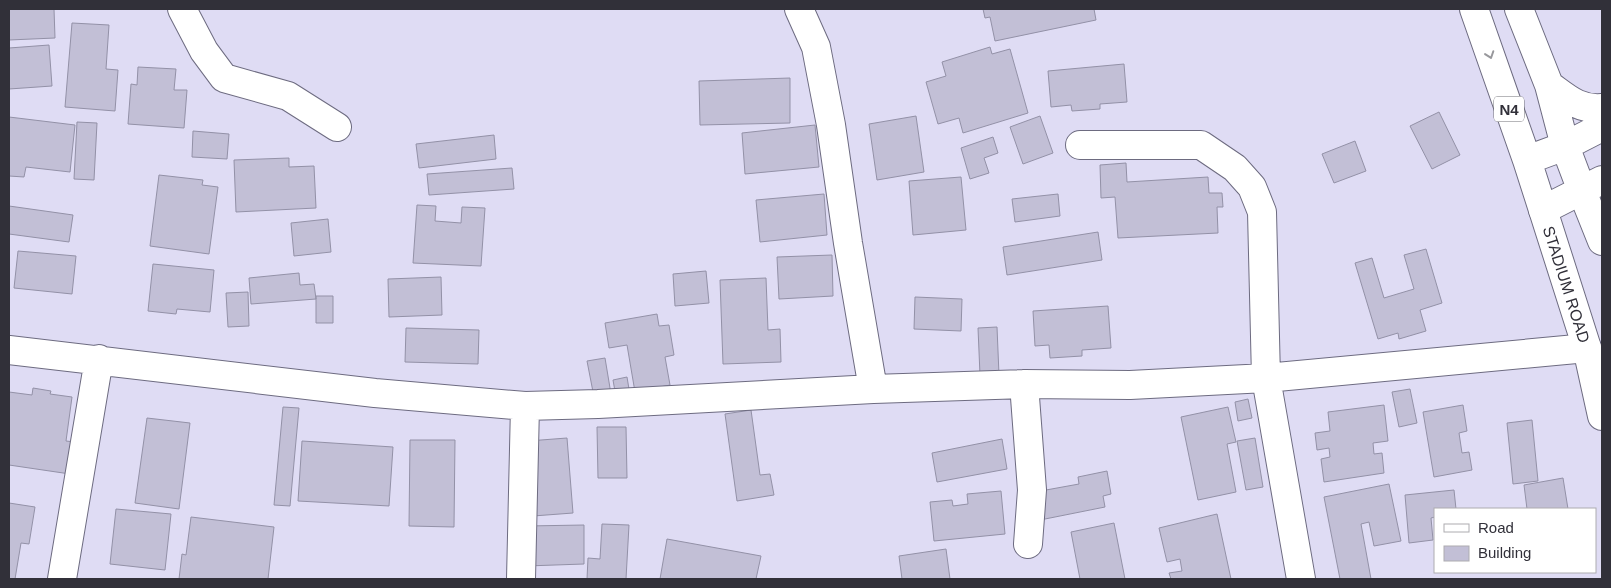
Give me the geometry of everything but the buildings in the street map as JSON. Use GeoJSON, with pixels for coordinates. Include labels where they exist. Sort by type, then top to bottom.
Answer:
{"type":"FeatureCollection","features":[{"type":"Feature","properties":{"kind":"main road"},"geometry":{"type":"LineString","coordinates":[[182,9],[204,51],[224,78],[288,96],[337,127]]}},
{"type":"Feature","properties":{"kind":"main road"},"geometry":{"type":"LineString","coordinates":[[799,9],[816,47],[831,124],[848,242],[873,389]]}},
{"type":"Feature","properties":{"kind":"main road","name":"N4"},"geometry":{"type":"LineString","coordinates":[[1474,9],[1543,210]]}},
{"type":"Feature","properties":{"kind":"main road"},"geometry":{"type":"LineString","coordinates":[[1519,9],[1549,85],[1565,146],[1592,186],[1602,241]]}},
{"type":"Feature","properties":{"kind":"main road"},"geometry":{"type":"LineString","coordinates":[[1549,85],[1575,104],[1590,109],[1602,108]]}},
{"type":"Feature","properties":{"kind":"main road"},"geometry":{"type":"LineString","coordinates":[[1527,160],[1565,146],[1602,127]]}},
{"type":"Feature","properties":{"kind":"main road"},"geometry":{"type":"LineString","coordinates":[[1080,146],[1201,145],[1235,168],[1252,187],[1262,212],[1266,378],[1301,579]]}},
{"type":"Feature","properties":{"kind":"main road"},"geometry":{"type":"LineString","coordinates":[[1543,210],[1592,186]]}},
{"type":"Feature","properties":{"kind":"main road","name":"STADIUM ROAD"},"geometry":{"type":"LineString","coordinates":[[1543,210],[1587,348],[1602,416]]}},
{"type":"Feature","properties":{"kind":"main road"},"geometry":{"type":"LineString","coordinates":[[9,350],[99,359],[376,393],[525,406],[598,404],[873,389],[1024,384],[1130,385],[1266,378],[1587,348]]}},
{"type":"Feature","properties":{"kind":"main road"},"geometry":{"type":"LineString","coordinates":[[62,579],[99,359]]}},
{"type":"Feature","properties":{"kind":"main road"},"geometry":{"type":"LineString","coordinates":[[1024,384],[1032,490],[1028,544]]}},
{"type":"Feature","properties":{"kind":"main road"},"geometry":{"type":"LineString","coordinates":[[521,579],[525,406]]}}]}
